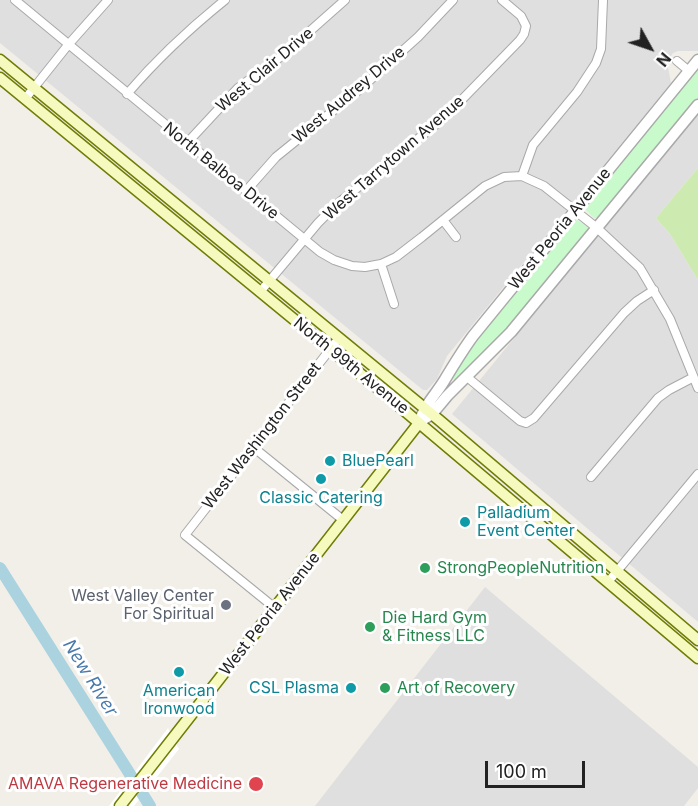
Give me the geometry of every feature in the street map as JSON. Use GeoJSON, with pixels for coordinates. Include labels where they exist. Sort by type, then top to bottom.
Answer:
{"type":"FeatureCollection","features":[{"type":"Feature","properties":{"kind":"main road","name":"North 99th Avenue"},"geometry":{"type":"LineString","coordinates":[[0,60],[428,411],[698,640]]}},
{"type":"Feature","properties":{"kind":"main road","name":"North 99th Avenue"},"geometry":{"type":"LineString","coordinates":[[0,78],[330,349],[698,658]]}},
{"type":"Feature","properties":{"kind":"main road"},"geometry":{"type":"LineString","coordinates":[[125,181],[134,170]]}},
{"type":"Feature","properties":{"kind":"main road","name":"West Peoria Avenue"},"geometry":{"type":"LineString","coordinates":[[120,806],[419,423]]}},
{"type":"Feature","properties":{"kind":"main road"},"geometry":{"type":"LineString","coordinates":[[531,517],[540,506]]}},
{"type":"Feature","properties":{"kind":"street","name":"North Balboa Drive"},"geometry":{"type":"LineString","coordinates":[[15,0],[327,257],[342,263],[365,267],[381,264]]}},
{"type":"Feature","properties":{"kind":"street"},"geometry":{"type":"LineString","coordinates":[[25,99],[108,0]]}},
{"type":"Feature","properties":{"kind":"street"},"geometry":{"type":"LineString","coordinates":[[127,94],[156,60],[225,0]]}},
{"type":"Feature","properties":{"kind":"street","name":"West Clair Drive"},"geometry":{"type":"LineString","coordinates":[[187,143],[238,88],[283,55],[345,0]]}},
{"type":"Feature","properties":{"kind":"street","name":"West Audrey Drive"},"geometry":{"type":"LineString","coordinates":[[246,191],[276,157],[368,83],[418,37],[453,0]]}},
{"type":"Feature","properties":{"kind":"street","name":"West Tarrytown Avenue"},"geometry":{"type":"LineString","coordinates":[[260,292],[336,205],[445,117],[520,40],[526,26],[521,16],[502,0]]}},
{"type":"Feature","properties":{"kind":"street"},"geometry":{"type":"LineString","coordinates":[[522,176],[532,145],[577,92],[597,63],[601,49],[603,0]]}},
{"type":"Feature","properties":{"kind":"street","name":"West Peoria Avenue"},"geometry":{"type":"LineString","coordinates":[[419,423],[460,352],[472,336],[698,60]]}},
{"type":"Feature","properties":{"kind":"street"},"geometry":{"type":"LineString","coordinates":[[678,61],[689,71]]}},
{"type":"Feature","properties":{"kind":"street","name":"West Peoria Avenue"},"geometry":{"type":"LineString","coordinates":[[428,411],[467,377],[511,332],[698,105]]}},
{"type":"Feature","properties":{"kind":"street"},"geometry":{"type":"LineString","coordinates":[[394,304],[381,264],[396,256],[485,186],[504,177],[522,176],[544,186],[632,259],[654,290],[670,319],[698,388]]}},
{"type":"Feature","properties":{"kind":"street"},"geometry":{"type":"LineString","coordinates":[[443,220],[456,237]]}},
{"type":"Feature","properties":{"kind":"street"},"geometry":{"type":"LineString","coordinates":[[467,377],[520,421],[526,423],[534,418],[624,313],[636,301],[654,290]]}},
{"type":"Feature","properties":{"kind":"street","name":"West Washington Street"},"geometry":{"type":"LineString","coordinates":[[275,608],[185,535],[339,338]]}},
{"type":"Feature","properties":{"kind":"street"},"geometry":{"type":"LineString","coordinates":[[591,477],[658,398],[692,378]]}},
{"type":"Feature","properties":{"kind":"street"},"geometry":{"type":"LineString","coordinates":[[253,447],[343,520]]}},
{"type":"Feature","properties":{"kind":"street"},"geometry":{"type":"LineString","coordinates":[[608,582],[698,474]]}},
{"type":"Feature","properties":{"kind":"shaded area"},"geometry":{"type":"Polygon","coordinates":[[[0,0],[698,0],[698,51],[673,53],[668,67],[671,83],[447,356],[437,379],[427,390],[423,390],[0,43],[0,0]]]}},
{"type":"Feature","properties":{"kind":"shaded area"},"geometry":{"type":"Polygon","coordinates":[[[698,113],[698,168],[656,218],[670,234],[698,280],[698,622],[452,414],[698,113]]]}},
{"type":"Feature","properties":{"kind":"shaded area"},"geometry":{"type":"Polygon","coordinates":[[[485,587],[698,767],[698,788],[684,806],[315,806],[485,587]]]}},
{"type":"Feature","properties":{"kind":"green space"},"geometry":{"type":"Polygon","coordinates":[[[698,66],[698,99],[601,217],[594,218],[585,206],[698,66]]]}},
{"type":"Feature","properties":{"kind":"green space"},"geometry":{"type":"Polygon","coordinates":[[[698,168],[698,280],[670,234],[656,218],[698,168]]]}},
{"type":"Feature","properties":{"kind":"green space"},"geometry":{"type":"Polygon","coordinates":[[[575,219],[587,226],[589,230],[510,329],[455,381],[454,373],[490,319],[575,219]]]}},
{"type":"Feature","properties":{"kind":"pier"},"geometry":{"type":"Polygon","coordinates":[[[168,728],[179,749],[134,806],[109,806],[168,728]]]}},
{"type":"Feature","properties":{"kind":"waterway","name":"New River"},"geometry":{"type":"LineString","coordinates":[[0,568],[150,806]]}},
{"type":"Feature","properties":{"kind":"place","name":"BluePearl"},"geometry":{"type":"Point","coordinates":[330,461]}},
{"type":"Feature","properties":{"kind":"place","name":"Classic Catering"},"geometry":{"type":"Point","coordinates":[321,479]}},
{"type":"Feature","properties":{"kind":"place","name":"Palladium Event Center"},"geometry":{"type":"Point","coordinates":[465,522]}},
{"type":"Feature","properties":{"kind":"place","name":"StrongPeopleNutrition"},"geometry":{"type":"Point","coordinates":[425,568]}},
{"type":"Feature","properties":{"kind":"place","name":"West Valley Center For Spiritual"},"geometry":{"type":"Point","coordinates":[226,605]}},
{"type":"Feature","properties":{"kind":"place","name":"Die Hard Gym & Fitness LLC"},"geometry":{"type":"Point","coordinates":[370,627]}},
{"type":"Feature","properties":{"kind":"place","name":"American Ironwood"},"geometry":{"type":"Point","coordinates":[179,672]}},
{"type":"Feature","properties":{"kind":"place","name":"CSL Plasma"},"geometry":{"type":"Point","coordinates":[351,688]}},
{"type":"Feature","properties":{"kind":"place","name":"Art of Recovery"},"geometry":{"type":"Point","coordinates":[385,688]}},
{"type":"Feature","properties":{"kind":"place","name":"AMAVA Regenerative Medicine"},"geometry":{"type":"Point","coordinates":[256,784]}}]}
